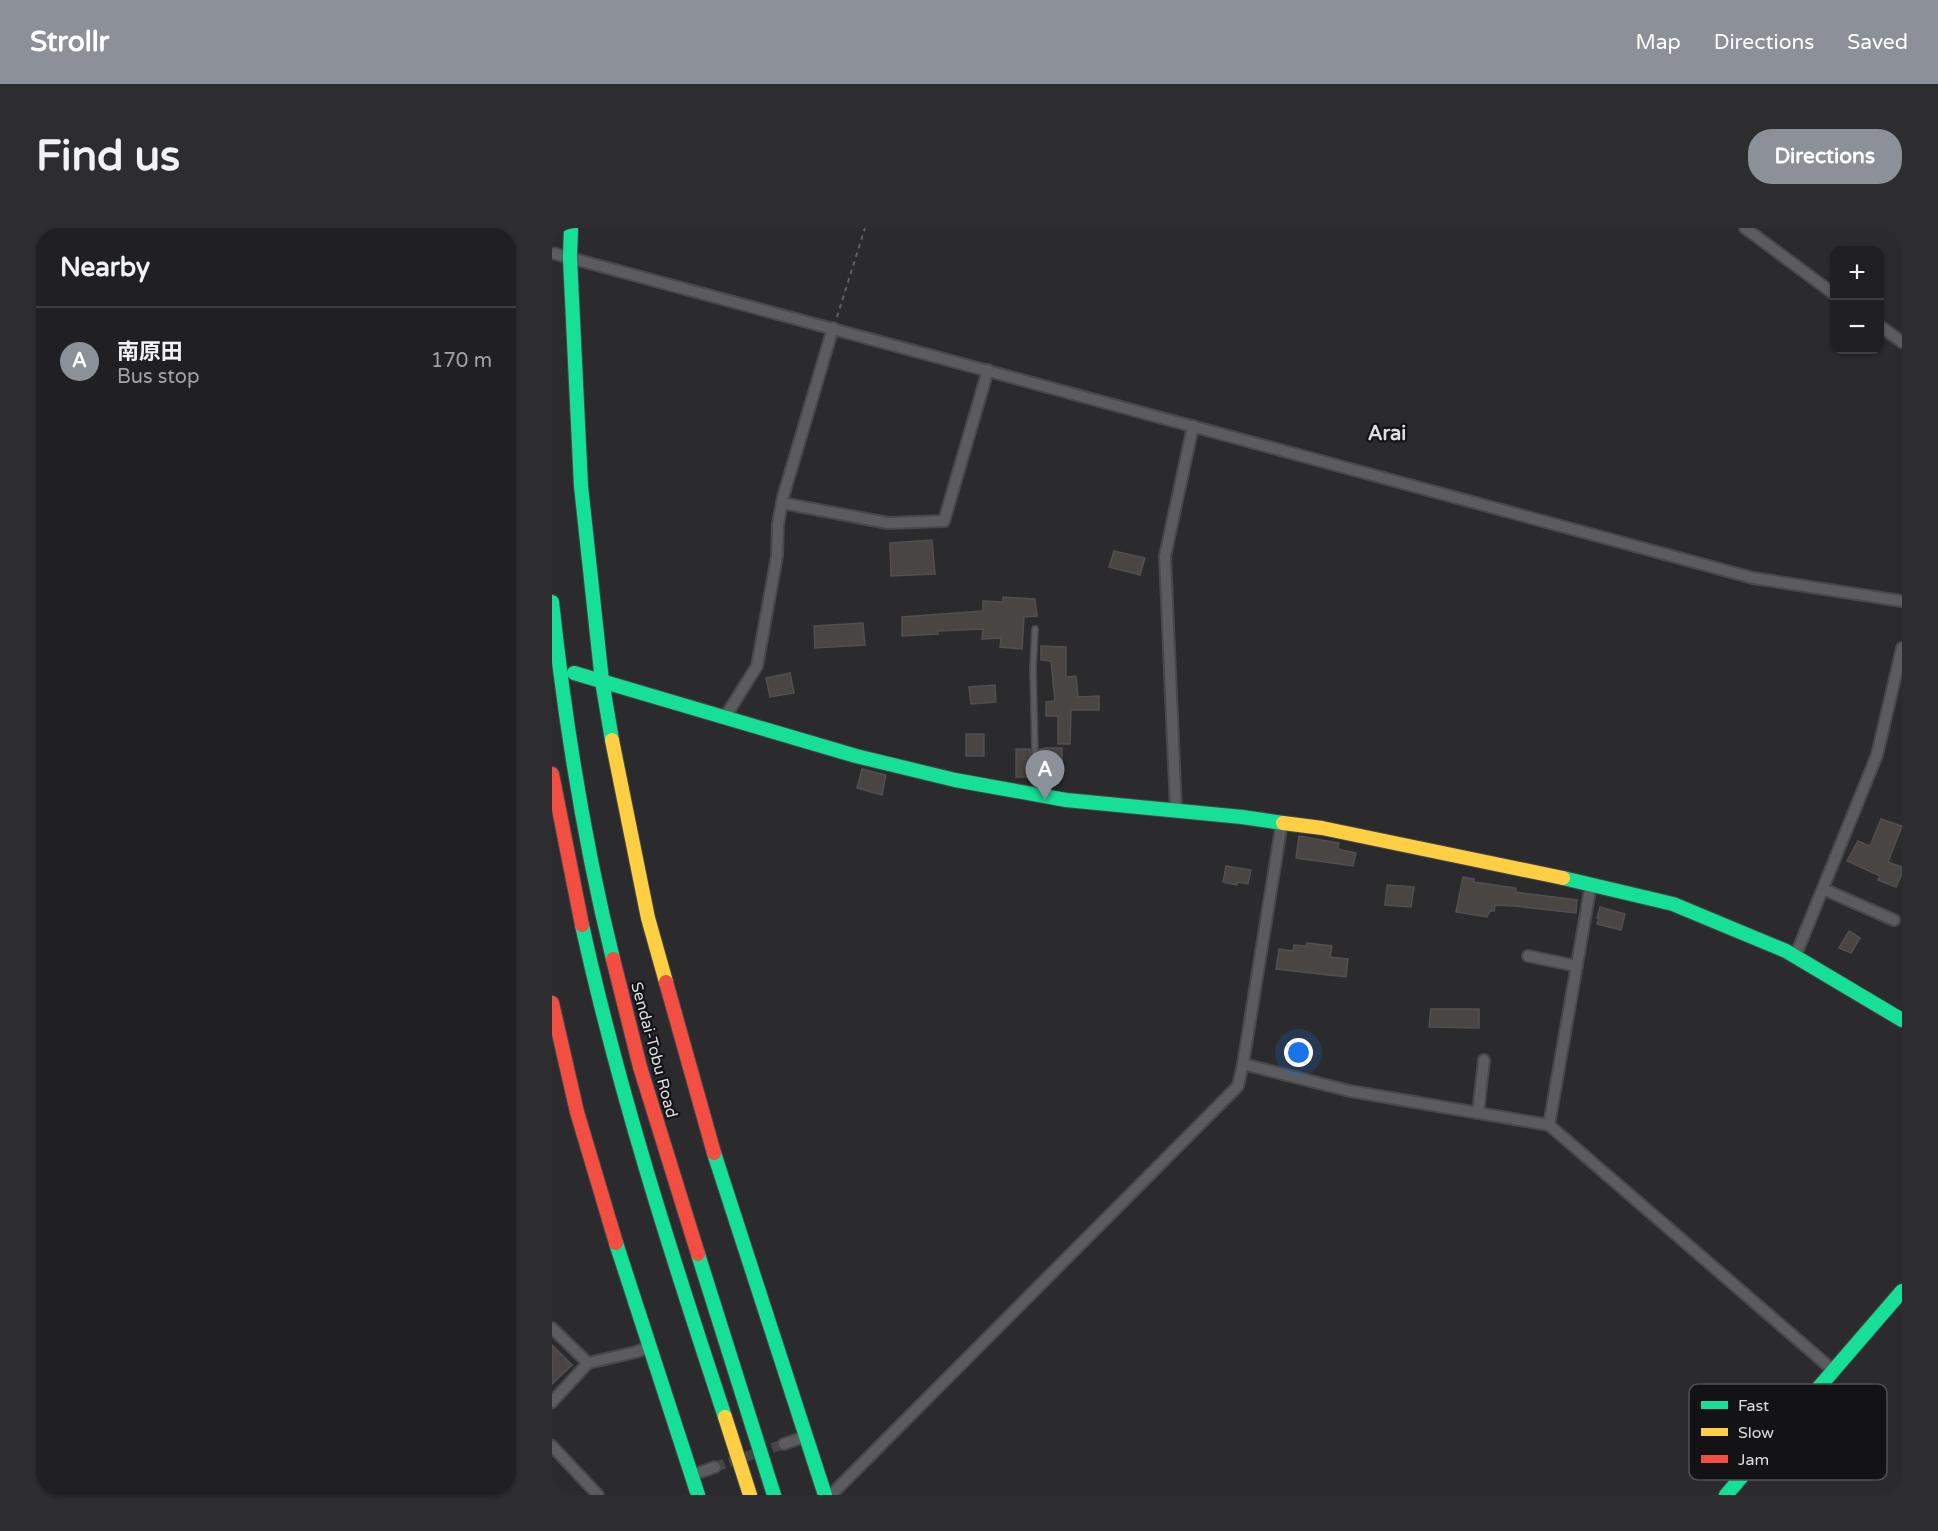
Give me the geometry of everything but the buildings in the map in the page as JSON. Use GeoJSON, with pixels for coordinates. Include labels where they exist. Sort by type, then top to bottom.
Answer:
{"type":"FeatureCollection","features":[{"type":"Feature","properties":{"kind":"main road"},"geometry":{"type":"LineString","coordinates":[[571,228],[570,258],[581,486],[602,681],[622,794],[648,918],[705,1127],[825,1495]]}},
{"type":"Feature","properties":{"kind":"main road","name":"Sendai-Tobu Road"},"geometry":{"type":"LineString","coordinates":[[552,602],[561,682],[587,838],[639,1067],[774,1495]]}},
{"type":"Feature","properties":{"kind":"main road"},"geometry":{"type":"LineString","coordinates":[[574,674],[904,769],[955,780],[1066,800],[1282,822],[1365,836],[1591,884],[1672,904],[1785,951],[1902,1020]]}},
{"type":"Feature","properties":{"kind":"main road"},"geometry":{"type":"LineString","coordinates":[[552,774],[585,942],[618,1072],[650,1184],[750,1495]]}},
{"type":"Feature","properties":{"kind":"main road"},"geometry":{"type":"LineString","coordinates":[[552,1003],[577,1112],[606,1213],[698,1495]]}},
{"type":"Feature","properties":{"kind":"main road"},"geometry":{"type":"LineString","coordinates":[[1823,1384],[1902,1291]]}},
{"type":"Feature","properties":{"kind":"main road"},"geometry":{"type":"LineString","coordinates":[[1726,1495],[1739,1480]]}},
{"type":"Feature","properties":{"kind":"street"},"geometry":{"type":"LineString","coordinates":[[1745,228],[1830,291]]}},
{"type":"Feature","properties":{"kind":"street"},"geometry":{"type":"LineString","coordinates":[[552,252],[1753,578],[1902,601]]}},
{"type":"Feature","properties":{"kind":"street"},"geometry":{"type":"LineString","coordinates":[[725,717],[757,666],[777,555],[778,524],[782,503],[833,328]]}},
{"type":"Feature","properties":{"kind":"street"},"geometry":{"type":"LineString","coordinates":[[1884,329],[1902,342]]}},
{"type":"Feature","properties":{"kind":"street"},"geometry":{"type":"LineString","coordinates":[[782,503],[888,523],[944,521],[988,370]]}},
{"type":"Feature","properties":{"kind":"street"},"geometry":{"type":"LineString","coordinates":[[1176,811],[1165,556],[1193,426]]}},
{"type":"Feature","properties":{"kind":"street"},"geometry":{"type":"LineString","coordinates":[[1795,957],[1876,755],[1902,648]]}},
{"type":"Feature","properties":{"kind":"street"},"geometry":{"type":"LineString","coordinates":[[831,1495],[1238,1086],[1282,822]]}},
{"type":"Feature","properties":{"kind":"street"},"geometry":{"type":"LineString","coordinates":[[1549,1125],[1591,884]]}},
{"type":"Feature","properties":{"kind":"street"},"geometry":{"type":"LineString","coordinates":[[1822,889],[1894,920]]}},
{"type":"Feature","properties":{"kind":"street"},"geometry":{"type":"LineString","coordinates":[[1528,956],[1577,966]]}},
{"type":"Feature","properties":{"kind":"street"},"geometry":{"type":"LineString","coordinates":[[1478,1113],[1484,1060]]}},
{"type":"Feature","properties":{"kind":"street"},"geometry":{"type":"LineString","coordinates":[[1243,1064],[1350,1090],[1549,1125],[1834,1371]]}},
{"type":"Feature","properties":{"kind":"street"},"geometry":{"type":"LineString","coordinates":[[552,1328],[588,1363]]}},
{"type":"Feature","properties":{"kind":"street"},"geometry":{"type":"LineString","coordinates":[[552,1402],[588,1363],[649,1347]]}},
{"type":"Feature","properties":{"kind":"street"},"geometry":{"type":"LineString","coordinates":[[783,1444],[807,1436]]}},
{"type":"Feature","properties":{"kind":"street"},"geometry":{"type":"LineString","coordinates":[[552,1446],[598,1495]]}},
{"type":"Feature","properties":{"kind":"street"},"geometry":{"type":"LineString","coordinates":[[692,1475],[715,1467]]}},
{"type":"Feature","properties":{"kind":"lane"},"geometry":{"type":"LineString","coordinates":[[1035,629],[1033,668],[1036,795]]}},
{"type":"Feature","properties":{"kind":"path"},"geometry":{"type":"LineString","coordinates":[[833,328],[865,228]]}},
{"type":"Feature","properties":{"kind":"tunnel"},"geometry":{"type":"LineString","coordinates":[[715,1467],[784,1444]]}},
{"type":"Feature","properties":{"kind":"traffic: fast"},"geometry":{"type":"LineString","coordinates":[[571,228],[570,258],[581,486],[602,681],[612,740]]}},
{"type":"Feature","properties":{"kind":"traffic: fast"},"geometry":{"type":"LineString","coordinates":[[552,602],[576,782],[613,959]]}},
{"type":"Feature","properties":{"kind":"traffic: fast"},"geometry":{"type":"LineString","coordinates":[[574,673],[856,756],[955,780],[1066,800],[1283,823]]}},
{"type":"Feature","properties":{"kind":"traffic: fast"},"geometry":{"type":"LineString","coordinates":[[1563,878],[1673,904],[1786,951],[1902,1020]]}},
{"type":"Feature","properties":{"kind":"traffic: fast"},"geometry":{"type":"LineString","coordinates":[[582,925],[629,1111],[725,1417]]}},
{"type":"Feature","properties":{"kind":"traffic: fast"},"geometry":{"type":"LineString","coordinates":[[714,1153],[825,1495]]}},
{"type":"Feature","properties":{"kind":"traffic: fast"},"geometry":{"type":"LineString","coordinates":[[616,1243],[698,1495]]}},
{"type":"Feature","properties":{"kind":"traffic: fast"},"geometry":{"type":"LineString","coordinates":[[698,1254],[774,1495]]}},
{"type":"Feature","properties":{"kind":"traffic: fast"},"geometry":{"type":"LineString","coordinates":[[1822,1384],[1902,1291]]}},
{"type":"Feature","properties":{"kind":"traffic: fast"},"geometry":{"type":"LineString","coordinates":[[1726,1495],[1739,1480]]}},
{"type":"Feature","properties":{"kind":"traffic: slow"},"geometry":{"type":"LineString","coordinates":[[612,740],[648,918],[666,982]]}},
{"type":"Feature","properties":{"kind":"traffic: slow"},"geometry":{"type":"LineString","coordinates":[[1283,823],[1322,828],[1563,878]]}},
{"type":"Feature","properties":{"kind":"traffic: slow"},"geometry":{"type":"LineString","coordinates":[[725,1417],[750,1495]]}},
{"type":"Feature","properties":{"kind":"traffic: jam"},"geometry":{"type":"LineString","coordinates":[[552,774],[582,925]]}},
{"type":"Feature","properties":{"kind":"traffic: jam"},"geometry":{"type":"LineString","coordinates":[[613,959],[640,1067],[698,1254]]}},
{"type":"Feature","properties":{"kind":"traffic: jam"},"geometry":{"type":"LineString","coordinates":[[666,982],[714,1153]]}},
{"type":"Feature","properties":{"kind":"traffic: jam"},"geometry":{"type":"LineString","coordinates":[[552,1003],[577,1112],[616,1243]]}},
{"type":"Feature","properties":{"kind":"place","name":"南原田"},"geometry":{"type":"Point","coordinates":[1045,800]}},
{"type":"Feature","properties":{"kind":"district","name":"Arai"},"geometry":{"type":"Point","coordinates":[1387,434]}}]}
